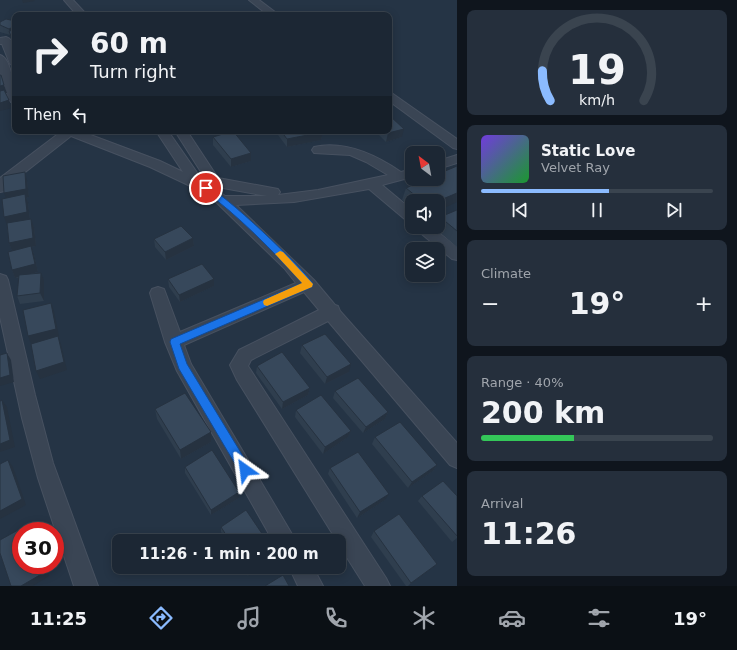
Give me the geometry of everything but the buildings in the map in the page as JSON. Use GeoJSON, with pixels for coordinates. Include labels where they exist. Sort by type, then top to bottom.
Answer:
{"type":"FeatureCollection","features":[{"type":"Feature","properties":{"kind":"street"},"geometry":{"type":"LineString","coordinates":[[68,0],[79,12]]}},
{"type":"Feature","properties":{"kind":"street"},"geometry":{"type":"LineString","coordinates":[[253,0],[270,12]]}},
{"type":"Feature","properties":{"kind":"street"},"geometry":{"type":"LineString","coordinates":[[0,41],[6,40],[5,54]]}},
{"type":"Feature","properties":{"kind":"street"},"geometry":{"type":"LineString","coordinates":[[0,58],[12,79]]}},
{"type":"Feature","properties":{"kind":"street"},"geometry":{"type":"LineString","coordinates":[[392,98],[457,144]]}},
{"type":"Feature","properties":{"kind":"street"},"geometry":{"type":"LineString","coordinates":[[0,188],[5,181],[66,134]]}},
{"type":"Feature","properties":{"kind":"street"},"geometry":{"type":"LineString","coordinates":[[78,134],[196,181],[222,200],[290,264],[457,458]]}},
{"type":"Feature","properties":{"kind":"street"},"geometry":{"type":"LineString","coordinates":[[164,134],[196,181]]}},
{"type":"Feature","properties":{"kind":"street"},"geometry":{"type":"LineString","coordinates":[[183,134],[214,182]]}},
{"type":"Feature","properties":{"kind":"street"},"geometry":{"type":"LineString","coordinates":[[318,150],[334,148],[357,153],[374,159],[405,175]]}},
{"type":"Feature","properties":{"kind":"street"},"geometry":{"type":"LineString","coordinates":[[155,164],[166,161],[177,154]]}},
{"type":"Feature","properties":{"kind":"street"},"geometry":{"type":"LineString","coordinates":[[445,163],[457,159]]}},
{"type":"Feature","properties":{"kind":"street"},"geometry":{"type":"LineString","coordinates":[[222,200],[267,201],[312,195],[373,184],[405,175]]}},
{"type":"Feature","properties":{"kind":"street"},"geometry":{"type":"LineString","coordinates":[[196,181],[214,182],[260,191],[312,195]]}},
{"type":"Feature","properties":{"kind":"street"},"geometry":{"type":"LineString","coordinates":[[373,184],[405,212]]}},
{"type":"Feature","properties":{"kind":"street"},"geometry":{"type":"LineString","coordinates":[[432,234],[457,255]]}},
{"type":"Feature","properties":{"kind":"street"},"geometry":{"type":"LineString","coordinates":[[0,280],[43,462],[86,586]]}},
{"type":"Feature","properties":{"kind":"street"},"geometry":{"type":"LineString","coordinates":[[174,342],[308,284]]}},
{"type":"Feature","properties":{"kind":"street"},"geometry":{"type":"LineString","coordinates":[[158,293],[183,366],[281,534]]}},
{"type":"Feature","properties":{"kind":"street"},"geometry":{"type":"LineString","coordinates":[[332,311],[245,355],[239,365],[243,375],[378,586]]}},
{"type":"Feature","properties":{"kind":"street"},"geometry":{"type":"LineString","coordinates":[[304,574],[311,586]]}},
{"type":"Feature","properties":{"kind":"slow traffic"},"geometry":{"type":"LineString","coordinates":[[267,302],[308,284],[280,254]]}},
{"type":"Feature","properties":{"kind":"route"},"geometry":{"type":"LineString","coordinates":[[206,188],[222,200],[290,264],[308,284],[174,342],[183,366],[245,470]]}}]}
